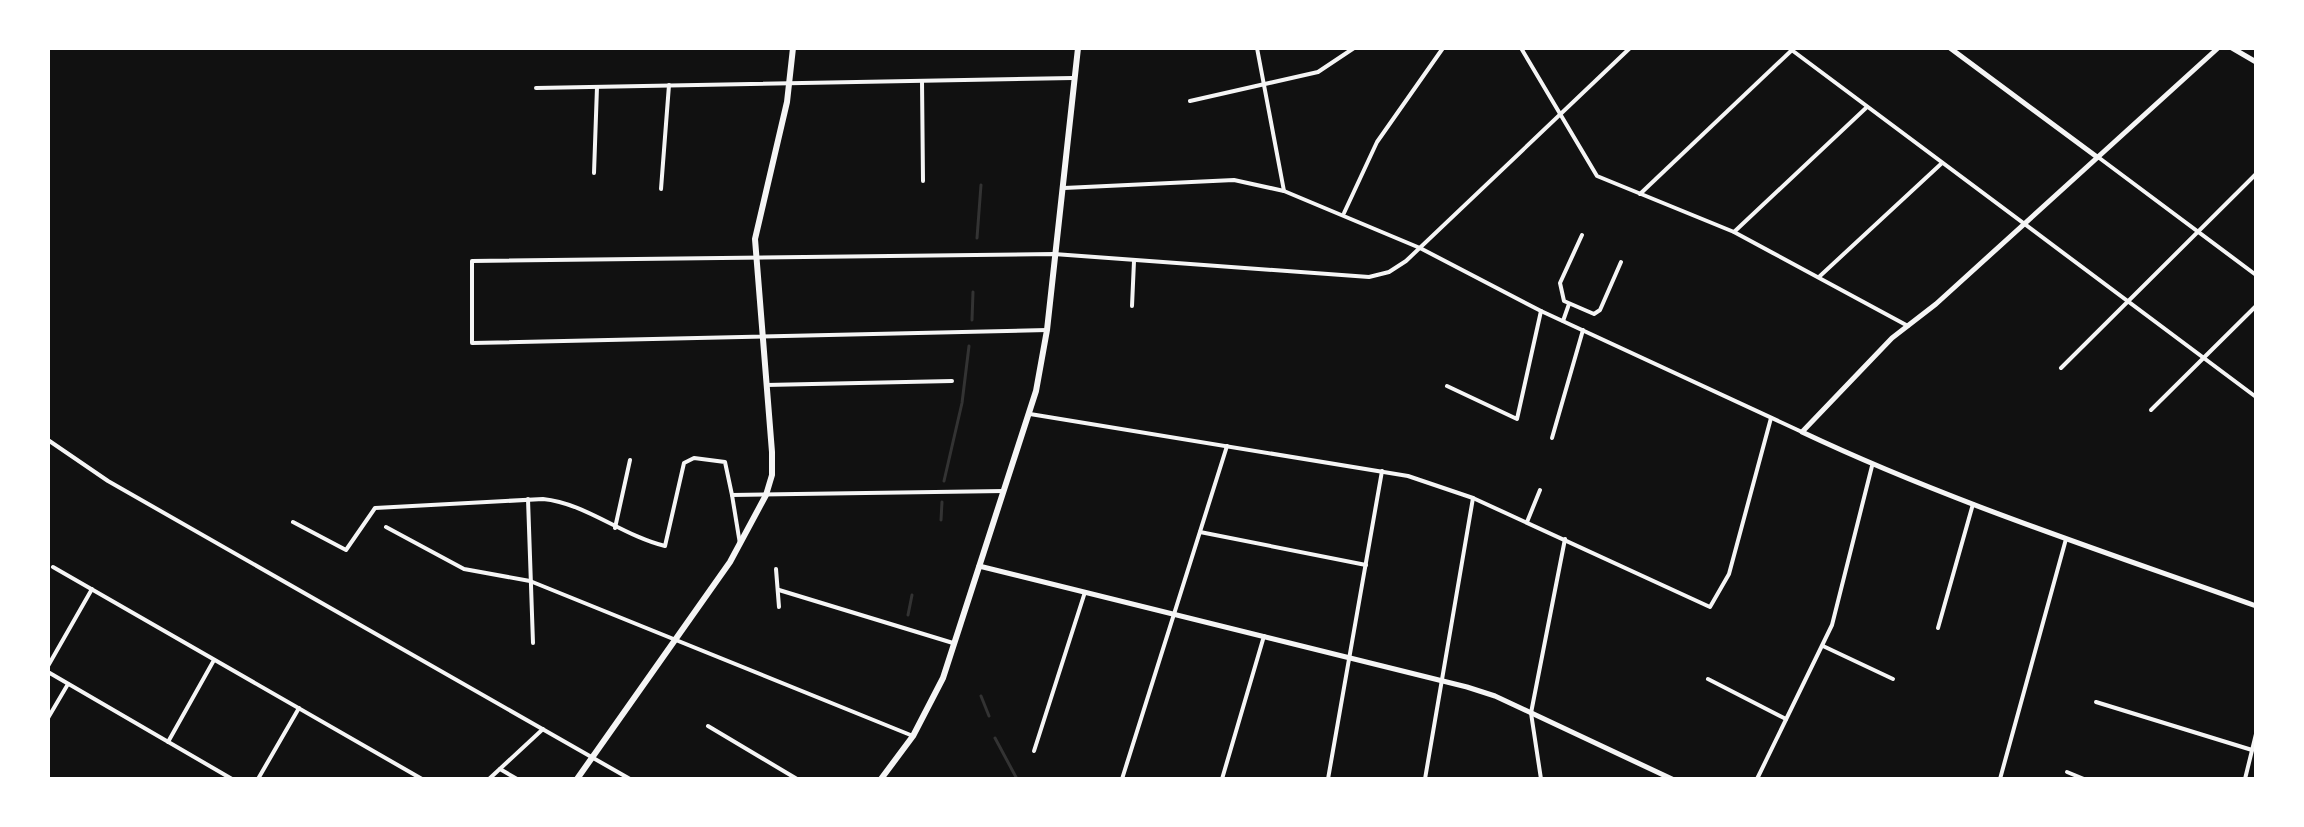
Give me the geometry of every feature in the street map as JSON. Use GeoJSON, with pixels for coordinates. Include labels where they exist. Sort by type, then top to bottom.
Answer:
{"type":"FeatureCollection","features":[{"type":"Feature","properties":{"kind":"main road"},"geometry":{"type":"LineString","coordinates":[[577,779],[740,544],[766,495],[773,463],[754,257],[759,212],[790,83],[793,48]]}},
{"type":"Feature","properties":{"kind":"main road"},"geometry":{"type":"LineString","coordinates":[[881,779],[913,736],[937,693],[1030,414],[1047,330],[1078,48]]}},
{"type":"Feature","properties":{"kind":"street"},"geometry":{"type":"LineString","coordinates":[[1257,48],[1284,191]]}},
{"type":"Feature","properties":{"kind":"street"},"geometry":{"type":"LineString","coordinates":[[1190,101],[1318,72],[1354,48]]}},
{"type":"Feature","properties":{"kind":"street"},"geometry":{"type":"LineString","coordinates":[[1344,214],[1377,142],[1443,48]]}},
{"type":"Feature","properties":{"kind":"street"},"geometry":{"type":"LineString","coordinates":[[1521,48],[1592,172],[1604,181],[1734,232],[1908,326]]}},
{"type":"Feature","properties":{"kind":"street"},"geometry":{"type":"LineString","coordinates":[[1047,330],[472,343],[472,261],[1054,254],[1359,277],[1389,272],[1420,248],[1630,48]]}},
{"type":"Feature","properties":{"kind":"street"},"geometry":{"type":"LineString","coordinates":[[1950,48],[2256,275]]}},
{"type":"Feature","properties":{"kind":"street"},"geometry":{"type":"LineString","coordinates":[[1802,432],[1892,338],[2024,224],[2218,48]]}},
{"type":"Feature","properties":{"kind":"street"},"geometry":{"type":"LineString","coordinates":[[2232,48],[2256,62]]}},
{"type":"Feature","properties":{"kind":"street"},"geometry":{"type":"LineString","coordinates":[[1640,194],[1790,49],[2256,397]]}},
{"type":"Feature","properties":{"kind":"street"},"geometry":{"type":"LineString","coordinates":[[536,88],[1073,78]]}},
{"type":"Feature","properties":{"kind":"street"},"geometry":{"type":"LineString","coordinates":[[922,81],[923,181]]}},
{"type":"Feature","properties":{"kind":"street"},"geometry":{"type":"LineString","coordinates":[[661,189],[669,85]]}},
{"type":"Feature","properties":{"kind":"street"},"geometry":{"type":"LineString","coordinates":[[594,173],[597,87]]}},
{"type":"Feature","properties":{"kind":"street"},"geometry":{"type":"LineString","coordinates":[[1734,232],[1867,107]]}},
{"type":"Feature","properties":{"kind":"street"},"geometry":{"type":"LineString","coordinates":[[1820,276],[1942,163]]}},
{"type":"Feature","properties":{"kind":"street"},"geometry":{"type":"LineString","coordinates":[[2061,368],[2256,174]]}},
{"type":"Feature","properties":{"kind":"street"},"geometry":{"type":"LineString","coordinates":[[1062,188],[1234,180],[1284,191],[1420,248],[1541,311],[1872,466],[2256,606]]}},
{"type":"Feature","properties":{"kind":"street"},"geometry":{"type":"LineString","coordinates":[[1582,235],[1560,283],[1561,297],[1569,304],[1588,314],[1600,310],[1621,262]]}},
{"type":"Feature","properties":{"kind":"street"},"geometry":{"type":"LineString","coordinates":[[1132,306],[1134,261]]}},
{"type":"Feature","properties":{"kind":"street"},"geometry":{"type":"LineString","coordinates":[[1563,321],[1569,304]]}},
{"type":"Feature","properties":{"kind":"street"},"geometry":{"type":"LineString","coordinates":[[2151,410],[2256,306]]}},
{"type":"Feature","properties":{"kind":"street"},"geometry":{"type":"LineString","coordinates":[[1447,386],[1517,419],[1541,311]]}},
{"type":"Feature","properties":{"kind":"street"},"geometry":{"type":"LineString","coordinates":[[1552,438],[1583,330]]}},
{"type":"Feature","properties":{"kind":"street"},"geometry":{"type":"LineString","coordinates":[[766,385],[952,381]]}},
{"type":"Feature","properties":{"kind":"street"},"geometry":{"type":"LineString","coordinates":[[1030,414],[1382,471],[1432,483],[1527,522],[1710,607],[1729,574],[1771,418]]}},
{"type":"Feature","properties":{"kind":"street"},"geometry":{"type":"LineString","coordinates":[[48,440],[108,481],[630,779]]}},
{"type":"Feature","properties":{"kind":"street"},"geometry":{"type":"LineString","coordinates":[[1122,779],[1227,446]]}},
{"type":"Feature","properties":{"kind":"street"},"geometry":{"type":"LineString","coordinates":[[293,522],[346,550],[375,508],[528,499],[561,503],[615,528],[665,546],[688,459],[725,462],[740,544]]}},
{"type":"Feature","properties":{"kind":"street"},"geometry":{"type":"LineString","coordinates":[[615,528],[630,460]]}},
{"type":"Feature","properties":{"kind":"street"},"geometry":{"type":"LineString","coordinates":[[1757,779],[1823,646],[1836,611],[1872,466]]}},
{"type":"Feature","properties":{"kind":"street"},"geometry":{"type":"LineString","coordinates":[[1328,779],[1382,471]]}},
{"type":"Feature","properties":{"kind":"street"},"geometry":{"type":"LineString","coordinates":[[1527,522],[1540,490]]}},
{"type":"Feature","properties":{"kind":"street"},"geometry":{"type":"LineString","coordinates":[[732,495],[1004,491]]}},
{"type":"Feature","properties":{"kind":"street"},"geometry":{"type":"LineString","coordinates":[[1425,779],[1473,498]]}},
{"type":"Feature","properties":{"kind":"street"},"geometry":{"type":"LineString","coordinates":[[528,499],[533,643]]}},
{"type":"Feature","properties":{"kind":"street"},"geometry":{"type":"LineString","coordinates":[[1938,628],[1973,504]]}},
{"type":"Feature","properties":{"kind":"street"},"geometry":{"type":"LineString","coordinates":[[386,527],[464,569],[530,581],[913,736]]}},
{"type":"Feature","properties":{"kind":"street"},"geometry":{"type":"LineString","coordinates":[[1200,532],[1366,565]]}},
{"type":"Feature","properties":{"kind":"street"},"geometry":{"type":"LineString","coordinates":[[2000,779],[2066,538]]}},
{"type":"Feature","properties":{"kind":"street"},"geometry":{"type":"LineString","coordinates":[[1541,779],[1531,713],[1565,539]]}},
{"type":"Feature","properties":{"kind":"street"},"geometry":{"type":"LineString","coordinates":[[979,566],[1442,680],[1495,696],[1672,779]]}},
{"type":"Feature","properties":{"kind":"street"},"geometry":{"type":"LineString","coordinates":[[53,567],[422,779]]}},
{"type":"Feature","properties":{"kind":"street"},"geometry":{"type":"LineString","coordinates":[[776,569],[779,607]]}},
{"type":"Feature","properties":{"kind":"street"},"geometry":{"type":"LineString","coordinates":[[92,589],[48,669],[68,684],[232,779]]}},
{"type":"Feature","properties":{"kind":"street"},"geometry":{"type":"LineString","coordinates":[[779,590],[956,643]]}},
{"type":"Feature","properties":{"kind":"street"},"geometry":{"type":"LineString","coordinates":[[1034,751],[1085,592]]}},
{"type":"Feature","properties":{"kind":"street"},"geometry":{"type":"LineString","coordinates":[[1222,779],[1264,636]]}},
{"type":"Feature","properties":{"kind":"street"},"geometry":{"type":"LineString","coordinates":[[1823,646],[1893,679]]}},
{"type":"Feature","properties":{"kind":"street"},"geometry":{"type":"LineString","coordinates":[[168,742],[214,660]]}},
{"type":"Feature","properties":{"kind":"street"},"geometry":{"type":"LineString","coordinates":[[1708,679],[1786,719]]}},
{"type":"Feature","properties":{"kind":"street"},"geometry":{"type":"LineString","coordinates":[[48,718],[68,684]]}},
{"type":"Feature","properties":{"kind":"street"},"geometry":{"type":"LineString","coordinates":[[2096,702],[2252,750]]}},
{"type":"Feature","properties":{"kind":"street"},"geometry":{"type":"LineString","coordinates":[[258,779],[299,708]]}},
{"type":"Feature","properties":{"kind":"street"},"geometry":{"type":"LineString","coordinates":[[708,726],[797,779]]}},
{"type":"Feature","properties":{"kind":"street"},"geometry":{"type":"LineString","coordinates":[[489,779],[543,729]]}},
{"type":"Feature","properties":{"kind":"street"},"geometry":{"type":"LineString","coordinates":[[2245,779],[2256,734]]}},
{"type":"Feature","properties":{"kind":"street"},"geometry":{"type":"LineString","coordinates":[[500,769],[517,779]]}},
{"type":"Feature","properties":{"kind":"street"},"geometry":{"type":"LineString","coordinates":[[2067,772],[2084,779]]}},
{"type":"Feature","properties":{"kind":"waterway"},"geometry":{"type":"LineString","coordinates":[[977,238],[981,185]]}},
{"type":"Feature","properties":{"kind":"waterway"},"geometry":{"type":"LineString","coordinates":[[972,320],[973,292]]}},
{"type":"Feature","properties":{"kind":"waterway"},"geometry":{"type":"LineString","coordinates":[[944,481],[962,403],[969,346]]}},
{"type":"Feature","properties":{"kind":"waterway"},"geometry":{"type":"LineString","coordinates":[[941,520],[942,502]]}},
{"type":"Feature","properties":{"kind":"waterway"},"geometry":{"type":"LineString","coordinates":[[908,615],[912,595]]}},
{"type":"Feature","properties":{"kind":"waterway"},"geometry":{"type":"LineString","coordinates":[[981,696],[989,716]]}},
{"type":"Feature","properties":{"kind":"waterway"},"geometry":{"type":"LineString","coordinates":[[995,738],[1017,779]]}}]}
